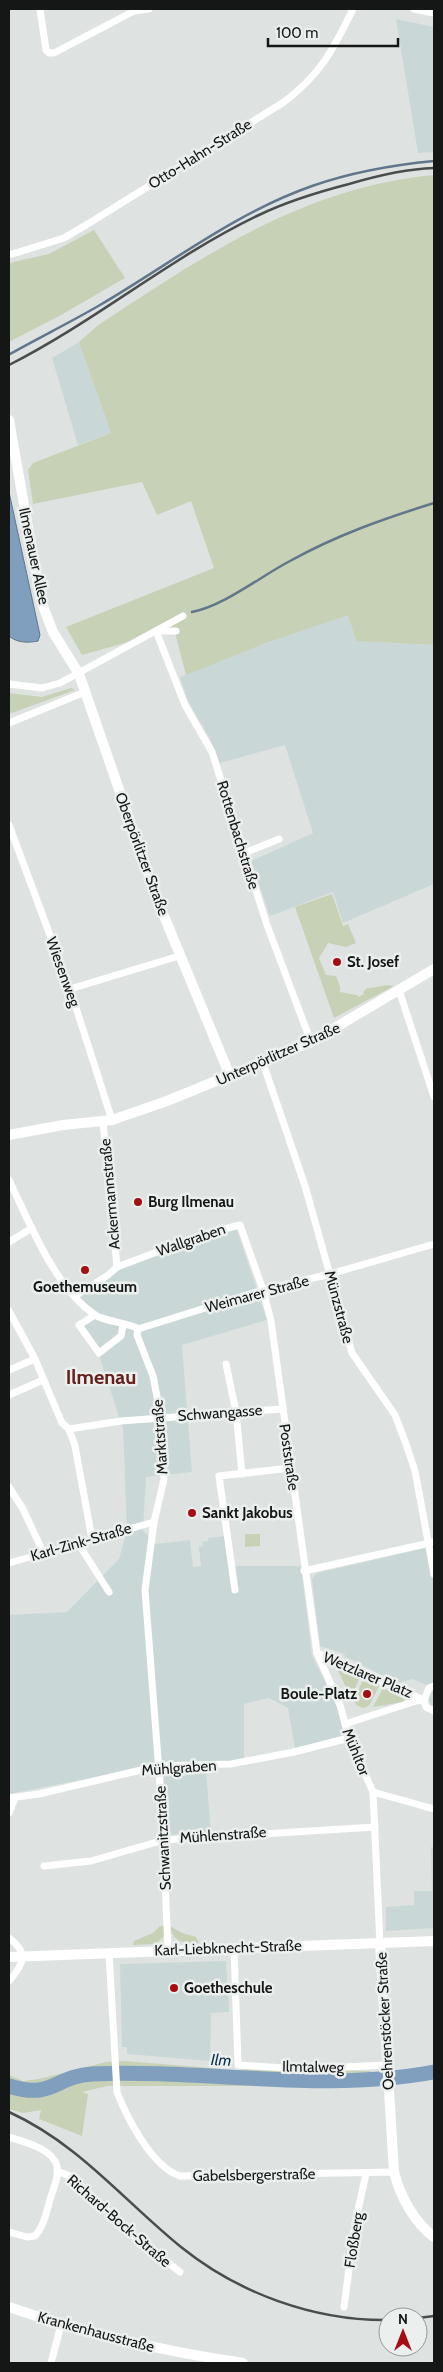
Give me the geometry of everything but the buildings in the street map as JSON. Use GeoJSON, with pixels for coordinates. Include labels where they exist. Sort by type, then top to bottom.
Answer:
{"type":"FeatureCollection","features":[{"type":"Feature","properties":{"kind":"street"},"geometry":{"type":"LineString","coordinates":[[40,9],[46,50],[49,53],[54,53],[134,11],[149,9]]}},
{"type":"Feature","properties":{"kind":"street","name":"Otto-Hahn-Straße"},"geometry":{"type":"LineString","coordinates":[[9,255],[64,238],[284,102],[303,87],[318,71],[340,37],[353,9]]}},
{"type":"Feature","properties":{"kind":"street"},"geometry":{"type":"LineString","coordinates":[[414,9],[434,13]]}},
{"type":"Feature","properties":{"kind":"street","name":"Ilmenauer Allee"},"geometry":{"type":"LineString","coordinates":[[9,420],[38,586],[53,632]]}},
{"type":"Feature","properties":{"kind":"street"},"geometry":{"type":"LineString","coordinates":[[9,684],[42,688],[79,674],[183,616]]}},
{"type":"Feature","properties":{"kind":"street"},"geometry":{"type":"LineString","coordinates":[[156,632],[176,631]]}},
{"type":"Feature","properties":{"kind":"street","name":"Oberpörlitzer Straße"},"geometry":{"type":"LineString","coordinates":[[53,632],[79,674],[179,956],[230,1076]]}},
{"type":"Feature","properties":{"kind":"street","name":"Rottenbachstraße"},"geometry":{"type":"LineString","coordinates":[[156,632],[186,705],[212,752],[267,924],[311,1042]]}},
{"type":"Feature","properties":{"kind":"street"},"geometry":{"type":"LineString","coordinates":[[9,724],[85,692]]}},
{"type":"Feature","properties":{"kind":"street","name":"Wiesenweg"},"geometry":{"type":"LineString","coordinates":[[9,825],[70,989],[108,1121]]}},
{"type":"Feature","properties":{"kind":"street"},"geometry":{"type":"LineString","coordinates":[[244,853],[279,839]]}},
{"type":"Feature","properties":{"kind":"street"},"geometry":{"type":"LineString","coordinates":[[70,989],[179,956]]}},
{"type":"Feature","properties":{"kind":"street","name":"Unterpörlitzer Straße"},"geometry":{"type":"LineString","coordinates":[[9,1136],[63,1125],[108,1121],[230,1076],[311,1042],[434,969]]}},
{"type":"Feature","properties":{"kind":"street"},"geometry":{"type":"LineString","coordinates":[[400,990],[434,1097]]}},
{"type":"Feature","properties":{"kind":"street","name":"Münzstraße"},"geometry":{"type":"LineString","coordinates":[[263,1063],[305,1186],[352,1353],[394,1415],[406,1444],[415,1471],[431,1543],[434,1574]]}},
{"type":"Feature","properties":{"kind":"street","name":"Ackermannstraße"},"geometry":{"type":"LineString","coordinates":[[108,1121],[117,1267]]}},
{"type":"Feature","properties":{"kind":"street"},"geometry":{"type":"LineString","coordinates":[[9,1180],[32,1228],[60,1277],[75,1296],[95,1315],[123,1326],[134,1326],[138,1329]]}},
{"type":"Feature","properties":{"kind":"street","name":"Wallgraben"},"geometry":{"type":"LineString","coordinates":[[75,1296],[117,1267],[237,1224],[240,1225],[263,1290]]}},
{"type":"Feature","properties":{"kind":"street"},"geometry":{"type":"LineString","coordinates":[[9,1242],[32,1228]]}},
{"type":"Feature","properties":{"kind":"street","name":"Weimarer Straße"},"geometry":{"type":"LineString","coordinates":[[138,1329],[263,1290],[330,1274],[434,1244]]}},
{"type":"Feature","properties":{"kind":"street","name":"Poststraße"},"geometry":{"type":"LineString","coordinates":[[263,1290],[271,1321],[304,1571],[317,1653]]}},
{"type":"Feature","properties":{"kind":"street"},"geometry":{"type":"LineString","coordinates":[[9,1311],[35,1359],[62,1423],[69,1429],[75,1446],[92,1539]]}},
{"type":"Feature","properties":{"kind":"street"},"geometry":{"type":"LineString","coordinates":[[95,1315],[79,1326],[99,1353],[121,1336],[123,1326]]}},
{"type":"Feature","properties":{"kind":"street","name":"Marktstraße"},"geometry":{"type":"LineString","coordinates":[[138,1329],[137,1335],[153,1376],[161,1418],[164,1479],[154,1522],[146,1578],[147,1607]]}},
{"type":"Feature","properties":{"kind":"street"},"geometry":{"type":"LineString","coordinates":[[9,1370],[35,1359]]}},
{"type":"Feature","properties":{"kind":"street"},"geometry":{"type":"LineString","coordinates":[[226,1364],[236,1412],[242,1474]]}},
{"type":"Feature","properties":{"kind":"street"},"geometry":{"type":"LineString","coordinates":[[9,1395],[43,1380]]}},
{"type":"Feature","properties":{"kind":"street","name":"Schwangasse"},"geometry":{"type":"LineString","coordinates":[[69,1429],[121,1421],[282,1409]]}},
{"type":"Feature","properties":{"kind":"street"},"geometry":{"type":"LineString","coordinates":[[234,1590],[219,1476],[291,1468]]}},
{"type":"Feature","properties":{"kind":"street"},"geometry":{"type":"LineString","coordinates":[[9,1487],[23,1509],[43,1552]]}},
{"type":"Feature","properties":{"kind":"street","name":"Karl-Zink-Straße"},"geometry":{"type":"LineString","coordinates":[[9,1563],[154,1522]]}},
{"type":"Feature","properties":{"kind":"street"},"geometry":{"type":"LineString","coordinates":[[78,1543],[109,1592]]}},
{"type":"Feature","properties":{"kind":"street"},"geometry":{"type":"LineString","coordinates":[[304,1571],[431,1543]]}},
{"type":"Feature","properties":{"kind":"street","name":"Schwanitzstraße"},"geometry":{"type":"LineString","coordinates":[[147,1607],[164,1840],[168,1950]]}},
{"type":"Feature","properties":{"kind":"street","name":"Wetzlarer Platz"},"geometry":{"type":"LineString","coordinates":[[317,1653],[425,1703]]}},
{"type":"Feature","properties":{"kind":"street","name":"Mühltor"},"geometry":{"type":"LineString","coordinates":[[317,1653],[340,1705],[349,1738],[373,1792],[434,1809]]}},
{"type":"Feature","properties":{"kind":"street"},"geometry":{"type":"LineString","coordinates":[[434,1686],[429,1688],[425,1703],[434,1711]]}},
{"type":"Feature","properties":{"kind":"street","name":"Wetzlarer Platz"},"geometry":{"type":"LineString","coordinates":[[345,1724],[395,1707],[425,1703]]}},
{"type":"Feature","properties":{"kind":"street","name":"Mühlgraben"},"geometry":{"type":"LineString","coordinates":[[12,1798],[65,1788],[158,1766],[231,1764],[294,1752],[349,1738]]}},
{"type":"Feature","properties":{"kind":"street","name":"Oehrenstöcker Straße"},"geometry":{"type":"LineString","coordinates":[[373,1792],[387,2074],[394,2172],[402,2194],[414,2215],[434,2237]]}},
{"type":"Feature","properties":{"kind":"street"},"geometry":{"type":"LineString","coordinates":[[9,1813],[12,1798]]}},
{"type":"Feature","properties":{"kind":"street","name":"Mühlenstraße"},"geometry":{"type":"LineString","coordinates":[[44,1866],[91,1861],[164,1840],[375,1827]]}},
{"type":"Feature","properties":{"kind":"street"},"geometry":{"type":"LineString","coordinates":[[9,1938],[18,1945],[22,1956],[19,1969],[9,1981]]}},
{"type":"Feature","properties":{"kind":"street","name":"Karl-Liebknecht-Straße"},"geometry":{"type":"LineString","coordinates":[[9,1957],[110,1957],[168,1950],[434,1941]]}},
{"type":"Feature","properties":{"kind":"street","name":"Ilmtalweg"},"geometry":{"type":"LineString","coordinates":[[234,1948],[238,2066],[387,2074]]}},
{"type":"Feature","properties":{"kind":"street","name":"Gabelsbergerstraße"},"geometry":{"type":"LineString","coordinates":[[110,1957],[116,2086],[125,2112],[147,2147],[170,2172],[175,2174],[366,2174],[394,2172]]}},
{"type":"Feature","properties":{"kind":"street","name":"Richard-Bock-Straße"},"geometry":{"type":"LineString","coordinates":[[9,2137],[40,2148],[51,2157],[57,2166],[42,2229],[35,2236],[27,2237],[9,2232]]}},
{"type":"Feature","properties":{"kind":"street","name":"Richard-Bock-Straße"},"geometry":{"type":"LineString","coordinates":[[57,2171],[72,2177],[134,2237],[180,2272]]}},
{"type":"Feature","properties":{"kind":"street","name":"Floßberg"},"geometry":{"type":"LineString","coordinates":[[344,2307],[355,2223],[366,2174]]}},
{"type":"Feature","properties":{"kind":"street","name":"Krankenhausstraße"},"geometry":{"type":"LineString","coordinates":[[9,2307],[61,2325],[129,2343],[243,2363]]}},
{"type":"Feature","properties":{"kind":"street"},"geometry":{"type":"LineString","coordinates":[[51,2363],[61,2325]]}},
{"type":"Feature","properties":{"kind":"shaded area"},"geometry":{"type":"Polygon","coordinates":[[[396,19],[434,27],[434,152],[418,153],[396,19]]]}},
{"type":"Feature","properties":{"kind":"shaded area"},"geometry":{"type":"Polygon","coordinates":[[[79,342],[111,433],[78,445],[52,358],[79,342]]]}},
{"type":"Feature","properties":{"kind":"shaded area"},"geometry":{"type":"Polygon","coordinates":[[[348,614],[356,641],[434,645],[434,884],[343,923],[333,892],[270,916],[251,861],[313,833],[285,745],[220,763],[210,739],[188,701],[180,677],[266,643],[348,614]]]}},
{"type":"Feature","properties":{"kind":"shaded area"},"geometry":{"type":"Polygon","coordinates":[[[236,1227],[267,1320],[182,1345],[192,1472],[146,1477],[143,1530],[155,1544],[190,1540],[193,1567],[201,1566],[199,1547],[203,1546],[202,1542],[208,1541],[208,1538],[225,1536],[233,1566],[301,1566],[312,1656],[336,1703],[345,1735],[295,1748],[288,1708],[269,1698],[244,1704],[244,1766],[206,1769],[211,1833],[167,1835],[163,1764],[9,1794],[9,1615],[67,1612],[119,1559],[127,1530],[123,1429],[99,1355],[76,1326],[89,1315],[72,1294],[105,1272],[109,1277],[119,1268],[236,1227]]]}},
{"type":"Feature","properties":{"kind":"shaded area"},"geometry":{"type":"Polygon","coordinates":[[[434,1546],[434,1707],[430,1705],[429,1697],[433,1690],[426,1685],[413,1679],[398,1683],[344,1656],[345,1654],[320,1646],[312,1579],[317,1573],[434,1546]]]}},
{"type":"Feature","properties":{"kind":"shaded area"},"geometry":{"type":"Polygon","coordinates":[[[431,1847],[434,1847],[434,1928],[386,1931],[386,1907],[414,1905],[414,1891],[432,1891],[431,1847]]]}},
{"type":"Feature","properties":{"kind":"shaded area","name":"Goetheschule"},"geometry":{"type":"Polygon","coordinates":[[[226,1961],[229,2012],[211,2013],[210,2061],[127,2054],[127,2047],[122,2047],[120,1964],[226,1961]]]}},
{"type":"Feature","properties":{"kind":"green space"},"geometry":{"type":"Polygon","coordinates":[[[434,175],[434,645],[356,641],[348,615],[266,643],[186,675],[174,629],[82,655],[66,627],[214,568],[191,501],[157,515],[142,482],[33,504],[28,470],[33,463],[111,433],[79,342],[97,326],[176,275],[256,229],[298,210],[341,194],[387,182],[434,175]]]}},
{"type":"Feature","properties":{"kind":"green space"},"geometry":{"type":"Polygon","coordinates":[[[94,230],[125,278],[9,342],[9,263],[49,254],[94,230]]]}},
{"type":"Feature","properties":{"kind":"green space"},"geometry":{"type":"Polygon","coordinates":[[[71,688],[75,690],[9,714],[9,693],[42,697],[71,688]]]}},
{"type":"Feature","properties":{"kind":"green space"},"geometry":{"type":"Polygon","coordinates":[[[332,894],[343,926],[348,924],[356,943],[346,947],[328,943],[319,958],[326,975],[336,976],[340,992],[359,997],[364,994],[363,992],[367,988],[386,985],[394,986],[334,1018],[295,907],[332,894]]]}},
{"type":"Feature","properties":{"kind":"green space"},"geometry":{"type":"Polygon","coordinates":[[[245,1534],[260,1534],[260,1546],[245,1547],[245,1534]]]}},
{"type":"Feature","properties":{"kind":"green space"},"geometry":{"type":"Polygon","coordinates":[[[339,1666],[360,1677],[351,1697],[337,1669],[339,1666]]]}},
{"type":"Feature","properties":{"kind":"green space"},"geometry":{"type":"Polygon","coordinates":[[[363,1680],[379,1686],[369,1706],[363,1708],[356,1705],[354,1699],[363,1680]]]}},
{"type":"Feature","properties":{"kind":"green space"},"geometry":{"type":"Polygon","coordinates":[[[383,1688],[404,1699],[403,1702],[373,1707],[383,1688]]]}},
{"type":"Feature","properties":{"kind":"green space"},"geometry":{"type":"Polygon","coordinates":[[[160,1926],[164,1926],[164,1936],[156,1944],[133,1945],[134,1941],[153,1933],[160,1926]]]}},
{"type":"Feature","properties":{"kind":"green space"},"geometry":{"type":"Polygon","coordinates":[[[170,1926],[182,1933],[196,1937],[199,1943],[184,1943],[180,1941],[174,1936],[170,1926]]]}},
{"type":"Feature","properties":{"kind":"green space"},"geometry":{"type":"Polygon","coordinates":[[[124,2061],[236,2070],[371,2071],[371,2076],[378,2076],[377,2086],[107,2086],[82,2092],[88,2094],[82,2136],[39,2119],[41,2110],[23,2113],[9,2109],[9,2075],[23,2081],[39,2079],[106,2062],[124,2061]]]}},
{"type":"Feature","properties":{"kind":"water"},"geometry":{"type":"Polygon","coordinates":[[[9,492],[40,635],[38,641],[23,642],[9,636],[9,492]]]}},
{"type":"Feature","properties":{"kind":"waterway"},"geometry":{"type":"LineString","coordinates":[[10,354],[100,305],[203,240],[256,210],[284,197],[327,181],[357,173],[434,161]]}},
{"type":"Feature","properties":{"kind":"waterway"},"geometry":{"type":"LineString","coordinates":[[192,612],[217,604],[279,567],[325,543],[434,503]]}},
{"type":"Feature","properties":{"kind":"waterway","name":"Ilm"},"geometry":{"type":"LineString","coordinates":[[9,2086],[24,2090],[45,2089],[70,2079],[92,2074],[135,2073],[306,2081],[392,2078],[434,2072]]}},
{"type":"Feature","properties":{"kind":"railway"},"geometry":{"type":"LineString","coordinates":[[9,365],[72,329],[195,250],[259,215],[303,197],[370,178],[401,171],[434,168]]}},
{"type":"Feature","properties":{"kind":"railway"},"geometry":{"type":"LineString","coordinates":[[9,2112],[34,2125],[79,2156],[181,2247],[227,2278],[252,2291],[305,2309],[332,2315],[378,2320]]}},
{"type":"Feature","properties":{"kind":"railway"},"geometry":{"type":"LineString","coordinates":[[428,2317],[434,2316]]}},
{"type":"Feature","properties":{"kind":"place","name":"St. Josef"},"geometry":{"type":"Point","coordinates":[337,962]}},
{"type":"Feature","properties":{"kind":"place","name":"Burg Ilmenau"},"geometry":{"type":"Point","coordinates":[138,1202]}},
{"type":"Feature","properties":{"kind":"place","name":"Goethemuseum"},"geometry":{"type":"Point","coordinates":[85,1270]}},
{"type":"Feature","properties":{"kind":"place","name":"Sankt Jakobus"},"geometry":{"type":"Point","coordinates":[192,1513]}},
{"type":"Feature","properties":{"kind":"place","name":"Boule-Platz"},"geometry":{"type":"Point","coordinates":[367,1694]}},
{"type":"Feature","properties":{"kind":"place","name":"Goetheschule"},"geometry":{"type":"Point","coordinates":[174,1988]}},
{"type":"Feature","properties":{"kind":"district","name":"Ilmenau"},"geometry":{"type":"Point","coordinates":[101,1377]}}]}
